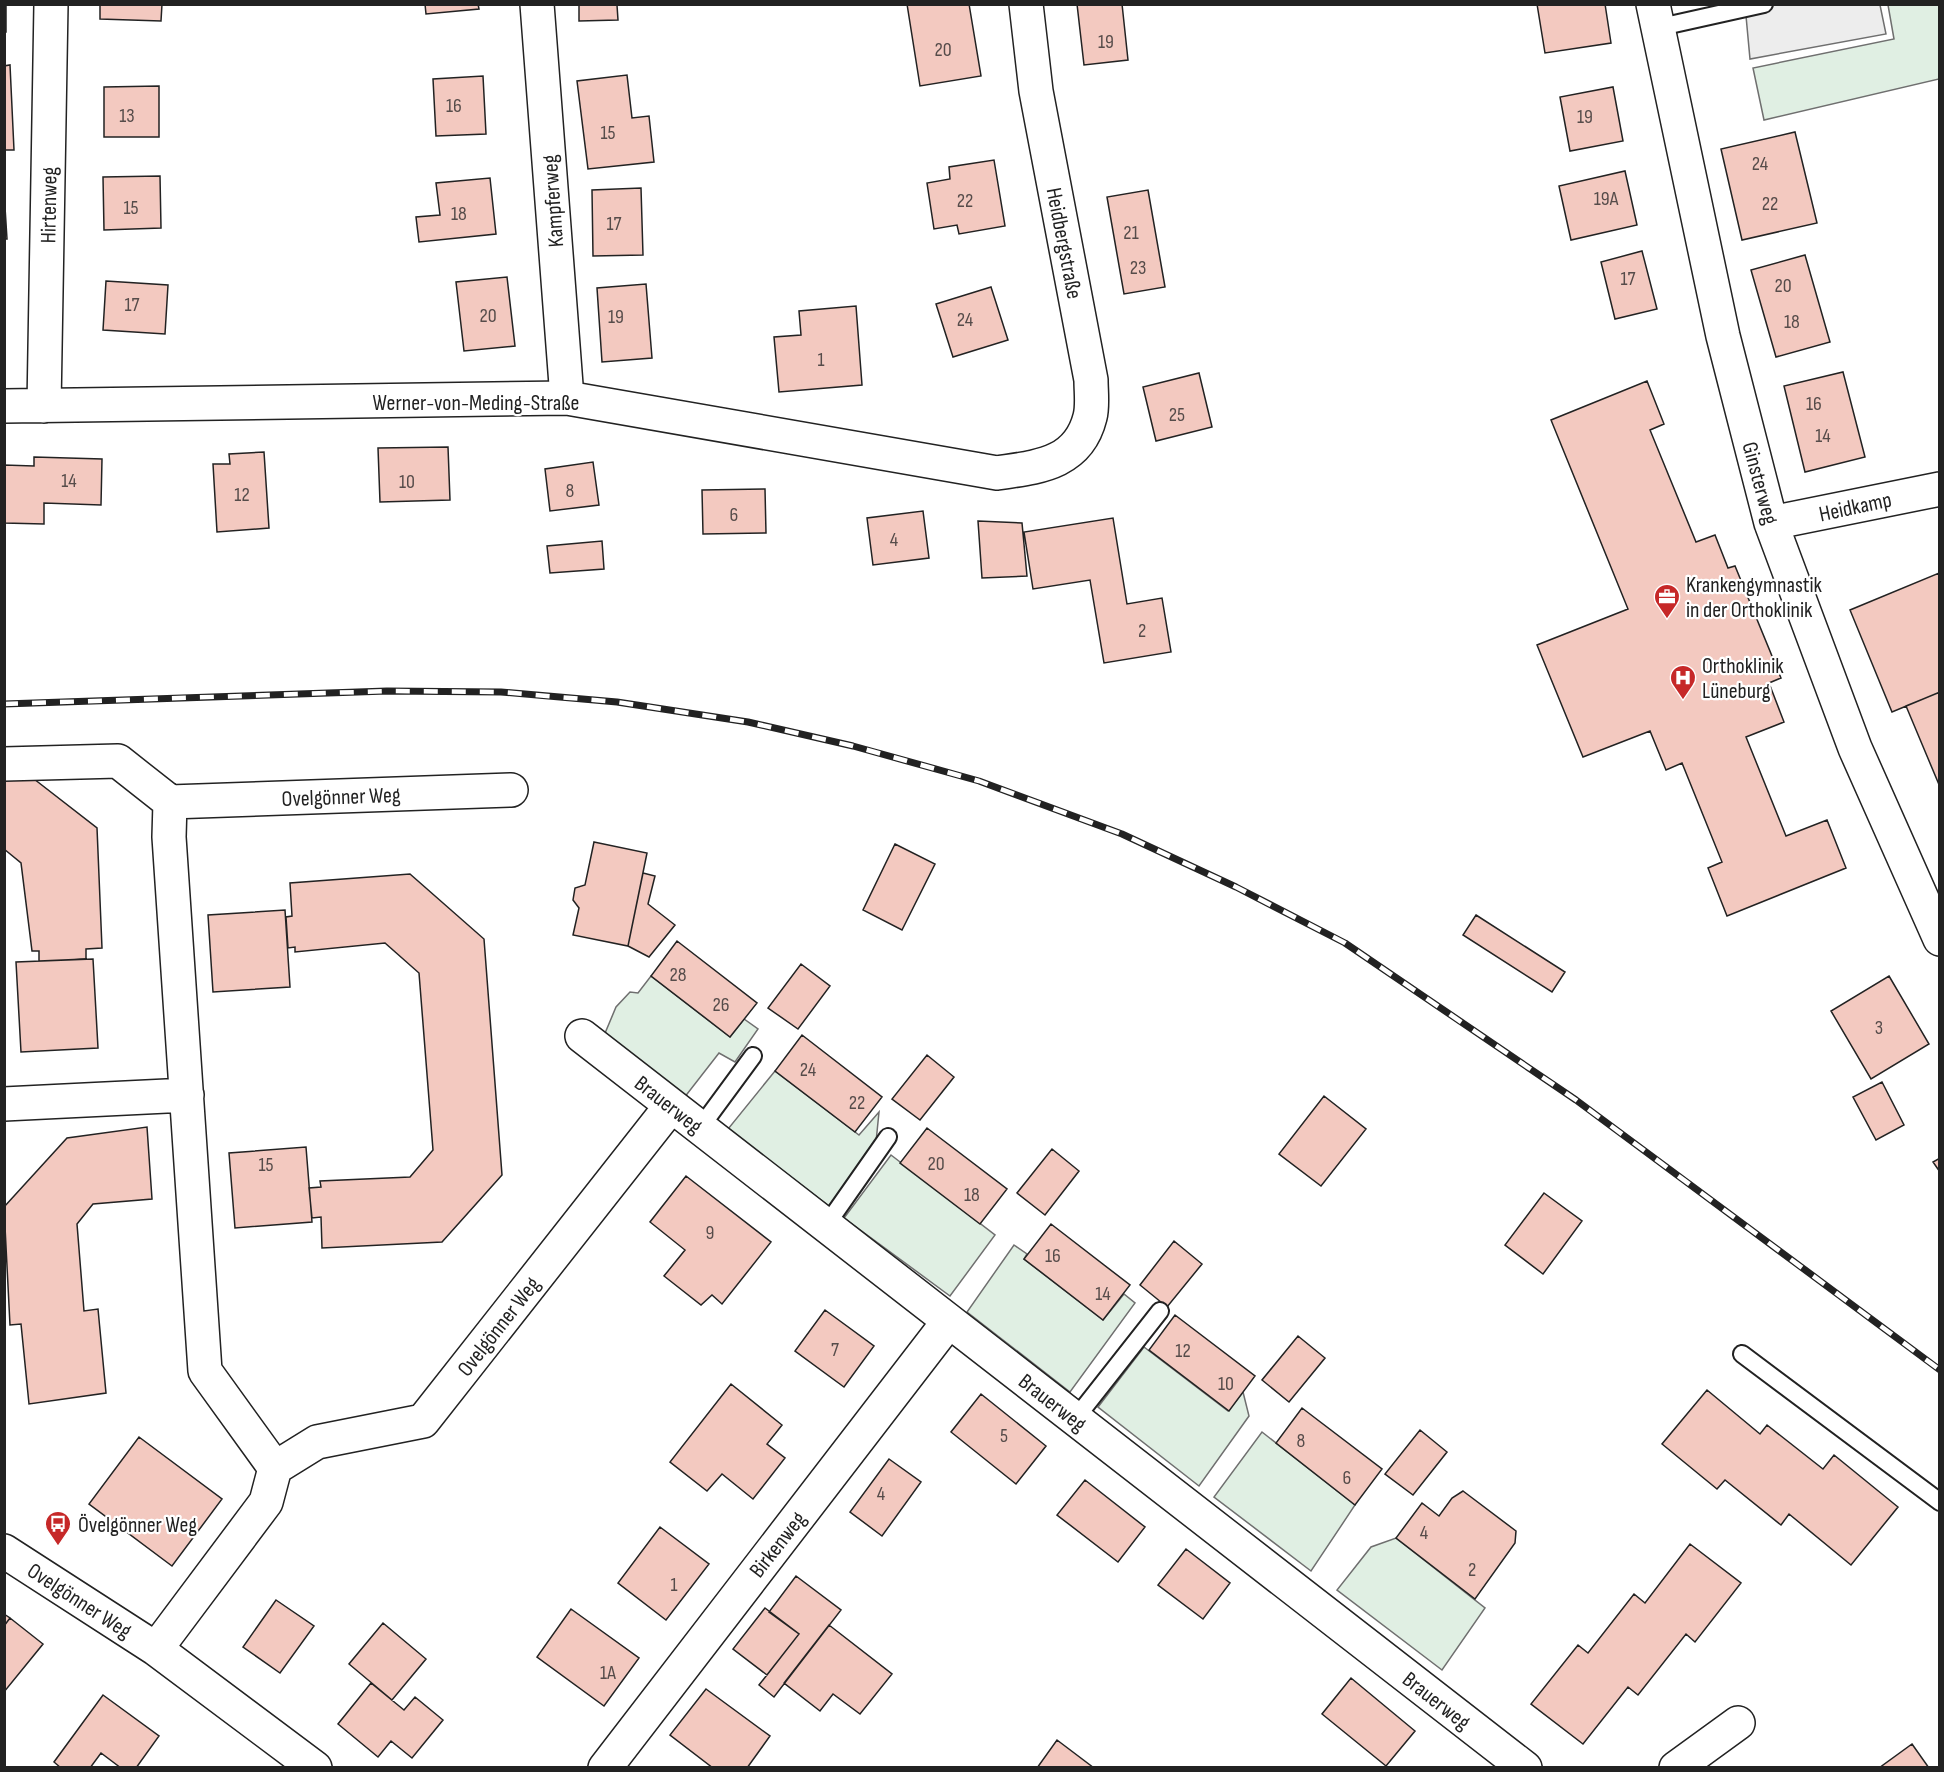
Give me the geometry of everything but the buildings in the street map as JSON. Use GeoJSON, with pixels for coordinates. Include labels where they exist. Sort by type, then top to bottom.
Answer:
{"type":"FeatureCollection","features":[{"type":"Feature","properties":{"kind":"street","name":"Hirtenweg"},"geometry":{"type":"LineString","coordinates":[[44,406],[51,4]]}},
{"type":"Feature","properties":{"kind":"street","name":"Kampferweg"},"geometry":{"type":"LineString","coordinates":[[537,4],[567,398]]}},
{"type":"Feature","properties":{"kind":"street","name":"Heidbergstraße"},"geometry":{"type":"LineString","coordinates":[[1026,4],[1036,91],[1091,380],[1090,418],[1074,448],[1048,465]]}},
{"type":"Feature","properties":{"kind":"street","name":"Ginsterweg"},"geometry":{"type":"LineString","coordinates":[[1655,16],[1723,336],[1771,523],[1855,748],[1940,939]]}},
{"type":"Feature","properties":{"kind":"street","name":"Werner-von-Meding-Straße"},"geometry":{"type":"LineString","coordinates":[[4,406],[567,398],[997,473],[1048,465]]}},
{"type":"Feature","properties":{"kind":"street","name":"Heidkamp"},"geometry":{"type":"LineString","coordinates":[[1771,523],[1940,489]]}},
{"type":"Feature","properties":{"kind":"street"},"geometry":{"type":"LineString","coordinates":[[4,764],[118,761],[170,802],[169,837],[205,1371],[275,1468]]}},
{"type":"Feature","properties":{"kind":"street","name":"Ovelgönner Weg"},"geometry":{"type":"LineString","coordinates":[[170,802],[511,790]]}},
{"type":"Feature","properties":{"kind":"street","name":"Brauerweg"},"geometry":{"type":"LineString","coordinates":[[582,1036],[825,1227],[1525,1767]]}},
{"type":"Feature","properties":{"kind":"street"},"geometry":{"type":"LineString","coordinates":[[4,1104],[187,1095]]}},
{"type":"Feature","properties":{"kind":"street","name":"Ovelgönner Weg"},"geometry":{"type":"LineString","coordinates":[[156,1649],[266,1502],[275,1468],[317,1442],[423,1421],[671,1106]]}},
{"type":"Feature","properties":{"kind":"street","name":"Birkenweg"},"geometry":{"type":"LineString","coordinates":[[605,1767],[949,1321]]}},
{"type":"Feature","properties":{"kind":"street","name":"Ovelgönner Weg"},"geometry":{"type":"LineString","coordinates":[[4,1551],[156,1649],[315,1767]]}},
{"type":"Feature","properties":{"kind":"street"},"geometry":{"type":"LineString","coordinates":[[1682,1765],[1738,1723]]}},
{"type":"Feature","properties":{"kind":"lane"},"geometry":{"type":"LineString","coordinates":[[1655,16],[1764,4]]}},
{"type":"Feature","properties":{"kind":"lane"},"geometry":{"type":"LineString","coordinates":[[700,1128],[753,1056]]}},
{"type":"Feature","properties":{"kind":"lane"},"geometry":{"type":"LineString","coordinates":[[825,1227],[888,1137]]}},
{"type":"Feature","properties":{"kind":"lane"},"geometry":{"type":"LineString","coordinates":[[1075,1419],[1160,1311]]}},
{"type":"Feature","properties":{"kind":"lane"},"geometry":{"type":"LineString","coordinates":[[1742,1354],[1940,1502]]}},
{"type":"Feature","properties":{"kind":"green space"},"geometry":{"type":"Polygon","coordinates":[[[1888,5],[1939,5],[1939,79],[1764,120],[1753,68],[1894,39],[1888,5]]]}},
{"type":"Feature","properties":{"kind":"green space"},"geometry":{"type":"Polygon","coordinates":[[[651,976],[730,1037],[744,1019],[758,1029],[735,1062],[719,1053],[684,1098],[603,1038],[616,1007],[630,992],[638,993],[651,976]]]}},
{"type":"Feature","properties":{"kind":"green space"},"geometry":{"type":"Polygon","coordinates":[[[775,1071],[859,1135],[879,1112],[876,1142],[829,1206],[728,1129],[775,1071]]]}},
{"type":"Feature","properties":{"kind":"green space"},"geometry":{"type":"Polygon","coordinates":[[[891,1155],[995,1235],[950,1296],[844,1218],[891,1155]]]}},
{"type":"Feature","properties":{"kind":"green space"},"geometry":{"type":"Polygon","coordinates":[[[1014,1245],[1027,1254],[1024,1259],[1103,1320],[1124,1294],[1135,1303],[1070,1392],[967,1312],[1014,1245]]]}},
{"type":"Feature","properties":{"kind":"green space"},"geometry":{"type":"Polygon","coordinates":[[[1144,1347],[1228,1411],[1243,1392],[1249,1416],[1199,1486],[1098,1407],[1144,1347]]]}},
{"type":"Feature","properties":{"kind":"green space"},"geometry":{"type":"Polygon","coordinates":[[[1262,1432],[1355,1505],[1311,1571],[1214,1497],[1262,1432]]]}},
{"type":"Feature","properties":{"kind":"green space"},"geometry":{"type":"Polygon","coordinates":[[[1396,1538],[1485,1608],[1442,1670],[1337,1590],[1371,1547],[1396,1538]]]}},
{"type":"Feature","properties":{"kind":"shaded area"},"geometry":{"type":"Polygon","coordinates":[[[1745,5],[1880,5],[1886,34],[1750,59],[1745,5]]]}},
{"type":"Feature","properties":{"kind":"railway"},"geometry":{"type":"LineString","coordinates":[[4,704],[387,691],[501,692],[617,702],[748,722],[853,746],[979,781],[1122,834],[1236,887],[1345,943],[1576,1100],[1940,1370]]}},
{"type":"Feature","properties":{"kind":"place","name":"Krankengymnastik in der Orthoklinik"},"geometry":{"type":"Point","coordinates":[1667,620]}},
{"type":"Feature","properties":{"kind":"place","name":"Orthoklinik Lüneburg"},"geometry":{"type":"Point","coordinates":[1683,701]}},
{"type":"Feature","properties":{"kind":"place","name":"Övelgönner Weg"},"geometry":{"type":"Point","coordinates":[58,1547]}}]}
